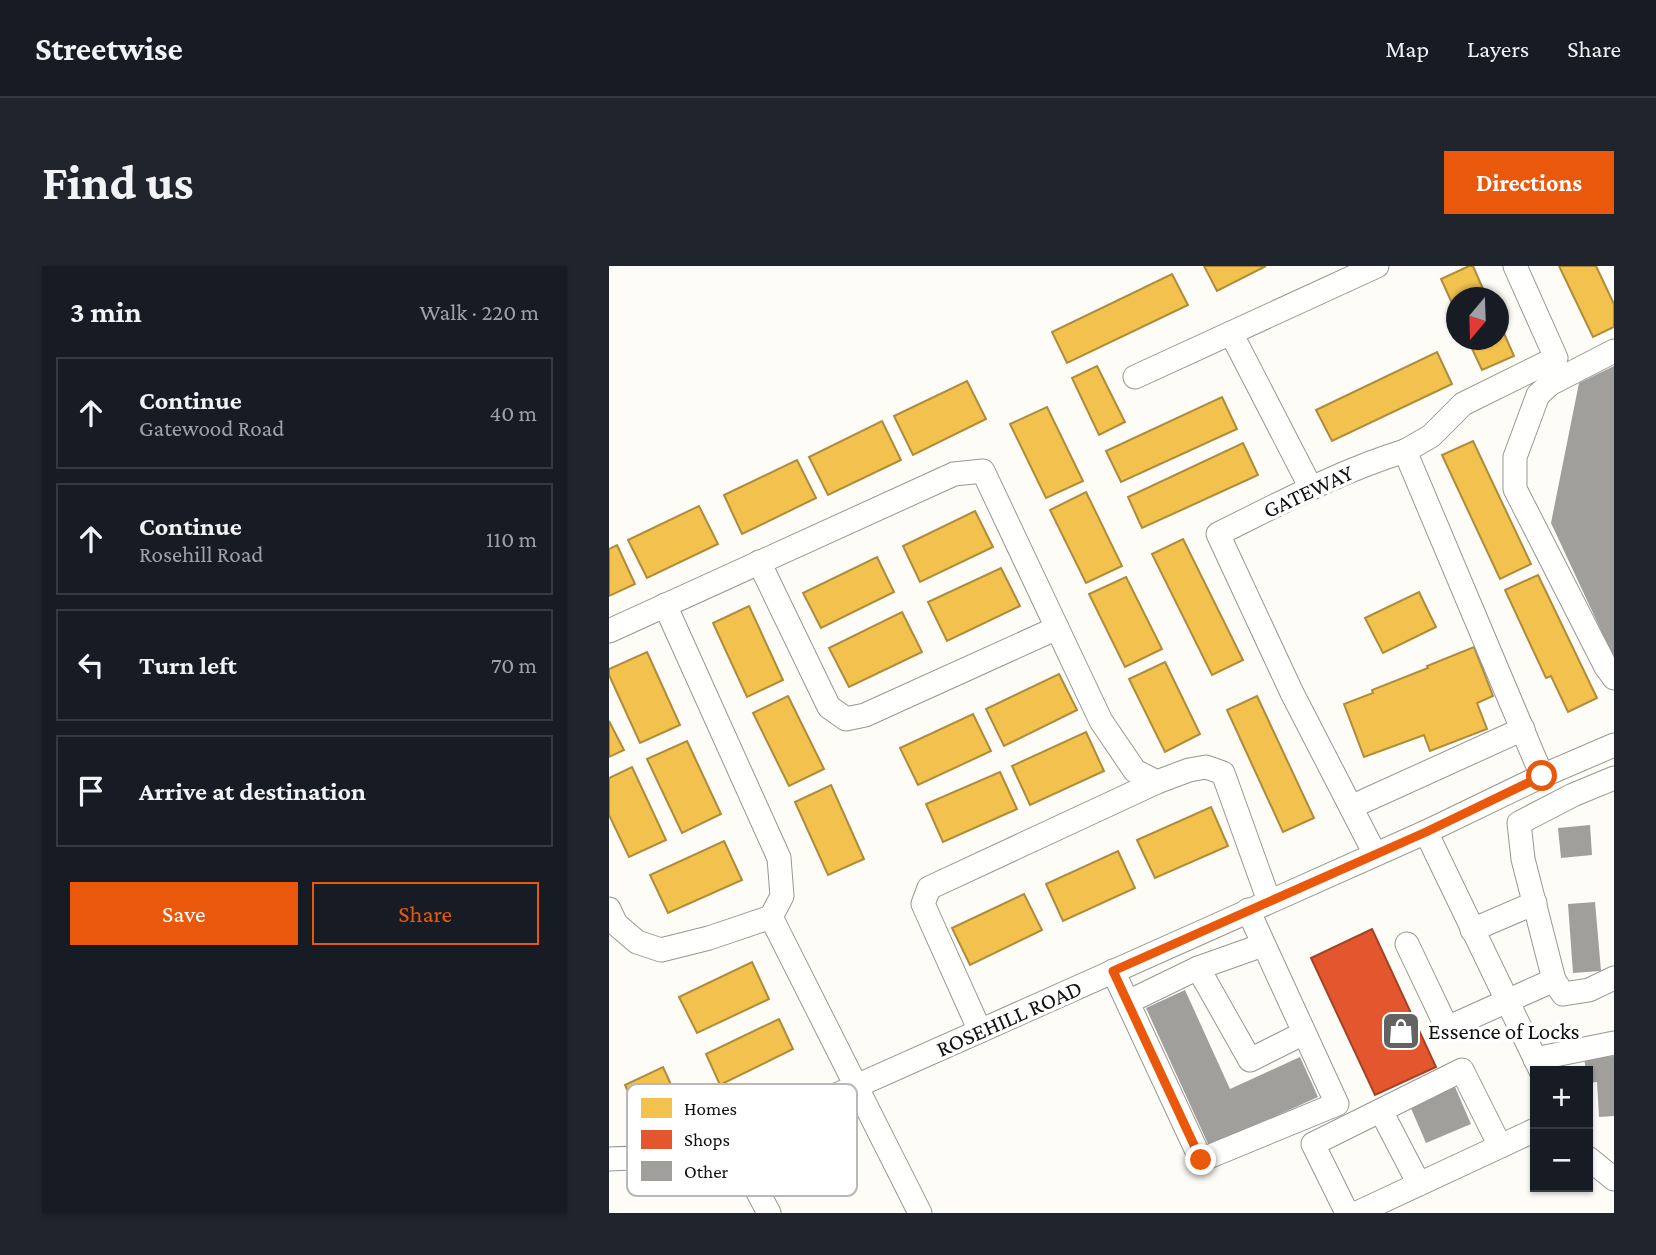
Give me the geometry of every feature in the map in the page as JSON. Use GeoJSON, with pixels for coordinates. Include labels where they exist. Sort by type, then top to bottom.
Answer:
{"type":"FeatureCollection","features":[{"type":"Feature","properties":{"kind":"street"},"geometry":{"type":"LineString","coordinates":[[1135,377],[1377,266]]}},
{"type":"Feature","properties":{"kind":"street","name":"GATEWAY"},"geometry":{"type":"LineString","coordinates":[[1375,854],[1292,693],[1218,534],[1311,488],[1405,451],[1431,436],[1462,404],[1556,358],[1515,266]]}},
{"type":"Feature","properties":{"kind":"street"},"geometry":{"type":"LineString","coordinates":[[1231,333],[1311,488]]}},
{"type":"Feature","properties":{"kind":"street"},"geometry":{"type":"LineString","coordinates":[[1614,351],[1550,384],[1538,395],[1515,457],[1515,489],[1614,678]]}},
{"type":"Feature","properties":{"kind":"street"},"geometry":{"type":"LineString","coordinates":[[1405,451],[1542,776]]}},
{"type":"Feature","properties":{"kind":"street"},"geometry":{"type":"LineString","coordinates":[[609,631],[954,474],[983,471],[1101,720],[1135,771],[1157,782]]}},
{"type":"Feature","properties":{"kind":"street"},"geometry":{"type":"LineString","coordinates":[[759,562],[829,707],[846,719],[865,715],[1057,628]]}},
{"type":"Feature","properties":{"kind":"street"},"geometry":{"type":"LineString","coordinates":[[609,909],[616,924],[637,942],[661,950],[709,938],[771,917],[782,896],[779,858],[665,605]]}},
{"type":"Feature","properties":{"kind":"street"},"geometry":{"type":"LineString","coordinates":[[1354,813],[1523,729]]}},
{"type":"Feature","properties":{"kind":"street","name":"ROSEHILL ROAD"},"geometry":{"type":"LineString","coordinates":[[857,1086],[1426,832],[1542,776],[1612,750]]}},
{"type":"Feature","properties":{"kind":"street"},"geometry":{"type":"LineString","coordinates":[[980,1031],[923,904],[929,888],[1157,782],[1189,770],[1206,767],[1223,773],[1269,901]]}},
{"type":"Feature","properties":{"kind":"street"},"geometry":{"type":"LineString","coordinates":[[1614,778],[1573,794],[1519,823],[1523,859],[1554,980],[1563,994],[1589,990],[1614,978]]}},
{"type":"Feature","properties":{"kind":"street"},"geometry":{"type":"LineString","coordinates":[[1426,832],[1538,1065],[1614,1043]]}},
{"type":"Feature","properties":{"kind":"street"},"geometry":{"type":"LineString","coordinates":[[1472,930],[1535,903]]}},
{"type":"Feature","properties":{"kind":"street"},"geometry":{"type":"LineString","coordinates":[[1113,971],[1201,1160],[1337,1104],[1248,910]]}},
{"type":"Feature","properties":{"kind":"street"},"geometry":{"type":"LineString","coordinates":[[771,917],[856,1084]]}},
{"type":"Feature","properties":{"kind":"street"},"geometry":{"type":"LineString","coordinates":[[1407,944],[1447,1028],[1554,980]]}},
{"type":"Feature","properties":{"kind":"street"},"geometry":{"type":"LineString","coordinates":[[1128,1002],[1198,968],[1263,945]]}},
{"type":"Feature","properties":{"kind":"street"},"geometry":{"type":"LineString","coordinates":[[1198,968],[1250,1060],[1304,1033]]}},
{"type":"Feature","properties":{"kind":"street"},"geometry":{"type":"LineString","coordinates":[[1346,1213],[1313,1144],[1462,1070],[1500,1146]]}},
{"type":"Feature","properties":{"kind":"street"},"geometry":{"type":"LineString","coordinates":[[857,1086],[920,1213]]}},
{"type":"Feature","properties":{"kind":"street"},"geometry":{"type":"LineString","coordinates":[[1381,1111],[1419,1184]]}},
{"type":"Feature","properties":{"kind":"street"},"geometry":{"type":"LineString","coordinates":[[1357,1213],[1530,1132]]}},
{"type":"Feature","properties":{"kind":"street","name":"ROSEHILL ROAD"},"geometry":{"type":"LineString","coordinates":[[609,1159],[627,1158]]}},
{"type":"Feature","properties":{"kind":"street"},"geometry":{"type":"LineString","coordinates":[[1593,1162],[1614,1179]]}},
{"type":"Feature","properties":{"kind":"street"},"geometry":{"type":"LineString","coordinates":[[760,1196],[769,1213]]}},
{"type":"Feature","properties":{"kind":"building: Homes"},"geometry":{"type":"Polygon","coordinates":[[[1204,266],[1266,266],[1217,291],[1204,266]]]}},
{"type":"Feature","properties":{"kind":"building: Homes"},"geometry":{"type":"Polygon","coordinates":[[[1473,266],[1482,287],[1446,287],[1446,290],[1441,279],[1473,266]]]}},
{"type":"Feature","properties":{"kind":"building: Homes"},"geometry":{"type":"Polygon","coordinates":[[[1559,266],[1596,266],[1614,304],[1614,327],[1593,337],[1559,266]]]}},
{"type":"Feature","properties":{"kind":"building: Homes"},"geometry":{"type":"Polygon","coordinates":[[[1172,274],[1188,305],[1067,363],[1052,332],[1172,274]]]}},
{"type":"Feature","properties":{"kind":"building: Homes"},"geometry":{"type":"Polygon","coordinates":[[[1509,345],[1514,356],[1482,370],[1473,350],[1509,350],[1509,345]]]}},
{"type":"Feature","properties":{"kind":"building: Homes"},"geometry":{"type":"Polygon","coordinates":[[[1437,352],[1452,384],[1332,441],[1316,410],[1437,352]]]}},
{"type":"Feature","properties":{"kind":"building: Homes"},"geometry":{"type":"Polygon","coordinates":[[[1097,366],[1125,422],[1099,435],[1072,378],[1097,366]]]}},
{"type":"Feature","properties":{"kind":"building: Homes"},"geometry":{"type":"Polygon","coordinates":[[[967,381],[986,419],[913,455],[894,416],[967,381]]]}},
{"type":"Feature","properties":{"kind":"building: Homes"},"geometry":{"type":"Polygon","coordinates":[[[1222,397],[1237,429],[1121,482],[1106,451],[1222,397]]]}},
{"type":"Feature","properties":{"kind":"building: Homes"},"geometry":{"type":"Polygon","coordinates":[[[1047,407],[1083,481],[1046,498],[1010,424],[1047,407]]]}},
{"type":"Feature","properties":{"kind":"building: Homes"},"geometry":{"type":"Polygon","coordinates":[[[882,421],[901,460],[828,495],[809,457],[882,421]]]}},
{"type":"Feature","properties":{"kind":"building: Homes"},"geometry":{"type":"Polygon","coordinates":[[[1473,441],[1531,564],[1500,579],[1442,455],[1473,441]]]}},
{"type":"Feature","properties":{"kind":"building: Homes"},"geometry":{"type":"Polygon","coordinates":[[[1243,443],[1258,475],[1142,528],[1128,497],[1243,443]]]}},
{"type":"Feature","properties":{"kind":"building: Homes"},"geometry":{"type":"Polygon","coordinates":[[[797,460],[816,498],[742,534],[724,495],[797,460]]]}},
{"type":"Feature","properties":{"kind":"building: Homes"},"geometry":{"type":"Polygon","coordinates":[[[1086,492],[1122,566],[1086,583],[1050,510],[1086,492]]]}},
{"type":"Feature","properties":{"kind":"building: Homes"},"geometry":{"type":"Polygon","coordinates":[[[699,506],[718,544],[647,578],[628,540],[699,506]]]}},
{"type":"Feature","properties":{"kind":"building: Homes"},"geometry":{"type":"Polygon","coordinates":[[[975,511],[993,547],[920,582],[903,546],[975,511]]]}},
{"type":"Feature","properties":{"kind":"building: Homes"},"geometry":{"type":"Polygon","coordinates":[[[1183,539],[1243,660],[1212,675],[1152,554],[1183,539]]]}},
{"type":"Feature","properties":{"kind":"building: Homes"},"geometry":{"type":"Polygon","coordinates":[[[617,545],[635,584],[609,596],[609,549],[617,545]]]}},
{"type":"Feature","properties":{"kind":"building: Homes"},"geometry":{"type":"Polygon","coordinates":[[[877,557],[894,592],[821,628],[803,593],[877,557]]]}},
{"type":"Feature","properties":{"kind":"building: Homes"},"geometry":{"type":"Polygon","coordinates":[[[1001,568],[1020,606],[947,641],[928,602],[1001,568]]]}},
{"type":"Feature","properties":{"kind":"building: Homes"},"geometry":{"type":"Polygon","coordinates":[[[1538,575],[1597,698],[1568,712],[1551,676],[1546,678],[1505,590],[1538,575]]]}},
{"type":"Feature","properties":{"kind":"building: Homes"},"geometry":{"type":"Polygon","coordinates":[[[1126,577],[1162,649],[1125,667],[1089,594],[1126,577]]]}},
{"type":"Feature","properties":{"kind":"building: Homes"},"geometry":{"type":"Polygon","coordinates":[[[1419,592],[1436,627],[1383,653],[1365,618],[1419,592]]]}},
{"type":"Feature","properties":{"kind":"building: Homes"},"geometry":{"type":"Polygon","coordinates":[[[749,606],[783,680],[747,697],[713,623],[749,606]]]}},
{"type":"Feature","properties":{"kind":"building: Homes"},"geometry":{"type":"Polygon","coordinates":[[[902,612],[922,652],[849,687],[829,648],[902,612]]]}},
{"type":"Feature","properties":{"kind":"building: Homes"},"geometry":{"type":"Polygon","coordinates":[[[1474,647],[1493,696],[1477,703],[1487,729],[1430,751],[1424,735],[1364,757],[1344,704],[1474,647]]]}},
{"type":"Feature","properties":{"kind":"building: Homes"},"geometry":{"type":"Polygon","coordinates":[[[647,652],[680,725],[640,743],[609,675],[609,669],[647,652]]]}},
{"type":"Feature","properties":{"kind":"building: Homes"},"geometry":{"type":"Polygon","coordinates":[[[1165,662],[1200,734],[1165,752],[1129,679],[1165,662]]]}},
{"type":"Feature","properties":{"kind":"building: Homes"},"geometry":{"type":"Polygon","coordinates":[[[1059,674],[1077,710],[1004,746],[986,709],[1059,674]]]}},
{"type":"Feature","properties":{"kind":"building: Homes"},"geometry":{"type":"Polygon","coordinates":[[[788,696],[824,769],[789,786],[753,713],[788,696]]]}},
{"type":"Feature","properties":{"kind":"building: Homes"},"geometry":{"type":"Polygon","coordinates":[[[1257,696],[1314,818],[1283,832],[1227,710],[1257,696]]]}},
{"type":"Feature","properties":{"kind":"building: Homes"},"geometry":{"type":"Polygon","coordinates":[[[973,714],[991,751],[918,785],[900,748],[973,714]]]}},
{"type":"Feature","properties":{"kind":"building: Homes"},"geometry":{"type":"Polygon","coordinates":[[[609,721],[624,750],[609,757],[609,721]]]}},
{"type":"Feature","properties":{"kind":"building: Homes"},"geometry":{"type":"Polygon","coordinates":[[[1086,732],[1104,771],[1030,805],[1012,766],[1086,732]]]}},
{"type":"Feature","properties":{"kind":"building: Homes"},"geometry":{"type":"Polygon","coordinates":[[[687,741],[721,814],[682,833],[647,759],[687,741]]]}},
{"type":"Feature","properties":{"kind":"building: Homes"},"geometry":{"type":"Polygon","coordinates":[[[632,767],[666,840],[629,857],[609,815],[609,778],[632,767]]]}},
{"type":"Feature","properties":{"kind":"building: Homes"},"geometry":{"type":"Polygon","coordinates":[[[1000,772],[1017,809],[943,842],[926,804],[1000,772]]]}},
{"type":"Feature","properties":{"kind":"building: Homes"},"geometry":{"type":"Polygon","coordinates":[[[831,785],[864,859],[828,875],[795,802],[831,785]]]}},
{"type":"Feature","properties":{"kind":"building: Homes"},"geometry":{"type":"Polygon","coordinates":[[[1211,807],[1228,846],[1155,878],[1137,840],[1211,807]]]}},
{"type":"Feature","properties":{"kind":"building: Homes"},"geometry":{"type":"Polygon","coordinates":[[[724,841],[742,880],[668,913],[650,875],[724,841]]]}},
{"type":"Feature","properties":{"kind":"building: Homes"},"geometry":{"type":"Polygon","coordinates":[[[1118,851],[1135,888],[1063,921],[1046,884],[1118,851]]]}},
{"type":"Feature","properties":{"kind":"building: Homes"},"geometry":{"type":"Polygon","coordinates":[[[1024,894],[1042,930],[970,965],[952,928],[1024,894]]]}},
{"type":"Feature","properties":{"kind":"building: Homes"},"geometry":{"type":"Polygon","coordinates":[[[752,962],[769,999],[697,1033],[679,997],[752,962]]]}},
{"type":"Feature","properties":{"kind":"building: Homes"},"geometry":{"type":"Polygon","coordinates":[[[779,1019],[793,1049],[722,1084],[720,1084],[706,1054],[779,1019]]]}},
{"type":"Feature","properties":{"kind":"building: Homes"},"geometry":{"type":"Polygon","coordinates":[[[663,1067],[671,1084],[627,1084],[663,1067]]]}},
{"type":"Feature","properties":{"kind":"building: Shops"},"geometry":{"type":"Polygon","coordinates":[[[1372,929],[1436,1067],[1375,1095],[1311,958],[1372,929]]]}},
{"type":"Feature","properties":{"kind":"building: Other"},"geometry":{"type":"Polygon","coordinates":[[[1614,366],[1614,658],[1551,523],[1579,383],[1614,366]]]}},
{"type":"Feature","properties":{"kind":"building: Other"},"geometry":{"type":"Polygon","coordinates":[[[1590,825],[1592,855],[1561,858],[1558,828],[1590,825]]]}},
{"type":"Feature","properties":{"kind":"building: Other"},"geometry":{"type":"Polygon","coordinates":[[[1595,902],[1601,971],[1573,973],[1568,904],[1595,902]]]}},
{"type":"Feature","properties":{"kind":"building: Other"},"geometry":{"type":"Polygon","coordinates":[[[1185,990],[1230,1089],[1300,1057],[1318,1097],[1209,1146],[1146,1008],[1185,990]]]}},
{"type":"Feature","properties":{"kind":"building: Other"},"geometry":{"type":"Polygon","coordinates":[[[1614,1056],[1614,1116],[1599,1117],[1597,1082],[1593,1082],[1593,1066],[1585,1066],[1584,1058],[1614,1056]]]}},
{"type":"Feature","properties":{"kind":"building: Other"},"geometry":{"type":"Polygon","coordinates":[[[1455,1087],[1471,1124],[1426,1143],[1410,1106],[1455,1087]]]}},
{"type":"Feature","properties":{"kind":"place","name":"Essence of Locks"},"geometry":{"type":"Point","coordinates":[1401,1031]}},
{"type":"Feature","properties":{"kind":"route"},"geometry":{"type":"LineString","coordinates":[[1201,1160],[1113,971],[1426,832],[1542,776]]}}]}
